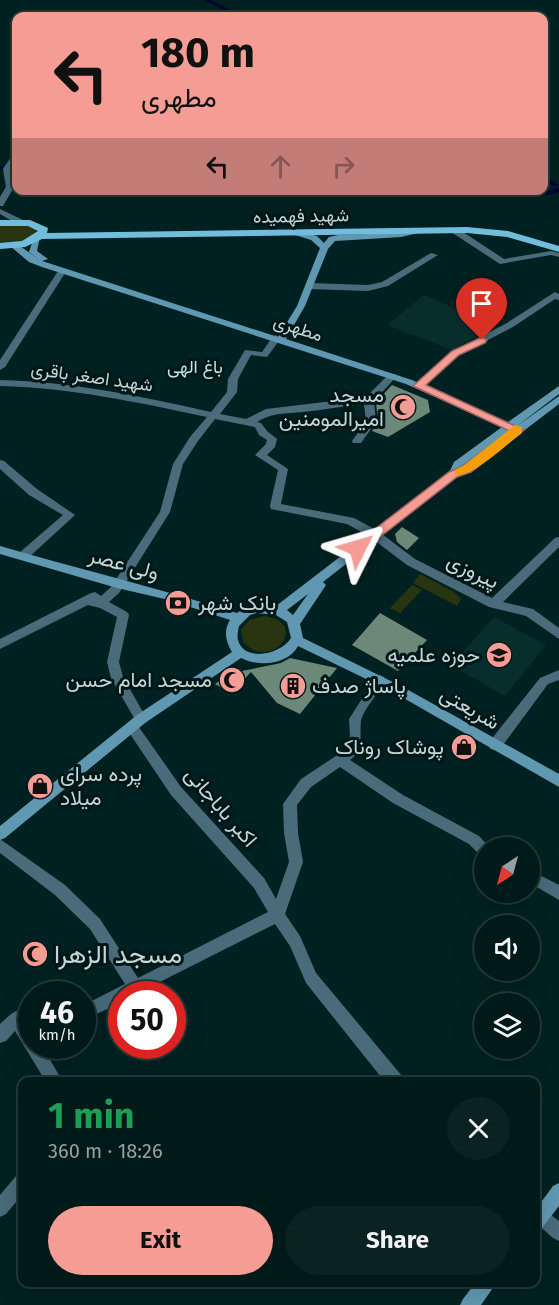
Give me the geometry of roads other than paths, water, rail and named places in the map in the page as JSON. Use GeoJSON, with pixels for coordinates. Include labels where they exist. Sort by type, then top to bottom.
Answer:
{"type":"FeatureCollection","features":[{"type":"Feature","properties":{"kind":"main road"},"geometry":{"type":"LineString","coordinates":[[0,223],[20,222],[40,227],[41,235],[14,246],[0,246]]}},
{"type":"Feature","properties":{"kind":"main road","name":"شهید فهمیده"},"geometry":{"type":"LineString","coordinates":[[41,235],[466,225],[509,229],[559,243]]}},
{"type":"Feature","properties":{"kind":"main road","name":"شهید فهمیده"},"geometry":{"type":"LineString","coordinates":[[41,235],[454,230],[499,232],[559,249]]}},
{"type":"Feature","properties":{"kind":"street"},"geometry":{"type":"LineString","coordinates":[[0,204],[10,187],[7,169],[12,162]]}},
{"type":"Feature","properties":{"kind":"street"},"geometry":{"type":"LineString","coordinates":[[0,212],[20,222]]}},
{"type":"Feature","properties":{"kind":"street"},"geometry":{"type":"LineString","coordinates":[[89,601],[103,604],[103,600],[117,584],[165,512],[178,464],[194,439],[232,392],[233,379],[248,352],[264,355],[295,319],[324,248],[332,239],[401,235],[421,230]]}},
{"type":"Feature","properties":{"kind":"street"},"geometry":{"type":"LineString","coordinates":[[454,230],[503,262],[551,254],[559,255]]}},
{"type":"Feature","properties":{"kind":"street"},"geometry":{"type":"LineString","coordinates":[[295,232],[314,238],[324,248]]}},
{"type":"Feature","properties":{"kind":"street"},"geometry":{"type":"LineString","coordinates":[[41,235],[33,252],[63,270]]}},
{"type":"Feature","properties":{"kind":"street"},"geometry":{"type":"LineString","coordinates":[[14,246],[32,260],[63,270]]}},
{"type":"Feature","properties":{"kind":"street"},"geometry":{"type":"LineString","coordinates":[[309,286],[368,288],[385,284],[434,255]]}},
{"type":"Feature","properties":{"kind":"street"},"geometry":{"type":"LineString","coordinates":[[0,366],[63,270]]}},
{"type":"Feature","properties":{"kind":"street","name":"مطهری"},"geometry":{"type":"LineString","coordinates":[[63,270],[392,376],[518,430]]}},
{"type":"Feature","properties":{"kind":"street"},"geometry":{"type":"LineString","coordinates":[[418,386],[456,353],[510,325],[555,295],[559,297]]}},
{"type":"Feature","properties":{"kind":"street"},"geometry":{"type":"LineString","coordinates":[[249,422],[266,412],[369,400],[392,376]]}},
{"type":"Feature","properties":{"kind":"street","name":"شهید اصغر باقری"},"geometry":{"type":"LineString","coordinates":[[0,383],[33,384],[110,393],[249,422]]}},
{"type":"Feature","properties":{"kind":"street"},"geometry":{"type":"LineString","coordinates":[[453,475],[458,464],[559,388]]}},
{"type":"Feature","properties":{"kind":"street"},"geometry":{"type":"LineString","coordinates":[[278,611],[327,575],[374,534],[453,475],[467,469],[559,399]]}},
{"type":"Feature","properties":{"kind":"street"},"geometry":{"type":"LineString","coordinates":[[357,441],[371,422],[369,400]]}},
{"type":"Feature","properties":{"kind":"street","name":"پیروزی"},"geometry":{"type":"LineString","coordinates":[[249,422],[258,425],[263,433],[272,439],[271,445],[260,455],[283,469],[275,506],[350,521],[374,534],[411,562],[493,604],[529,612],[559,633]]}},
{"type":"Feature","properties":{"kind":"street"},"geometry":{"type":"LineString","coordinates":[[0,463],[33,492],[70,515],[23,556]]}},
{"type":"Feature","properties":{"kind":"street"},"geometry":{"type":"LineString","coordinates":[[493,604],[559,541]]}},
{"type":"Feature","properties":{"kind":"street","name":"ولی عصر"},"geometry":{"type":"LineString","coordinates":[[0,550],[117,584],[170,596],[238,618]]}},
{"type":"Feature","properties":{"kind":"street"},"geometry":{"type":"LineString","coordinates":[[294,623],[327,575]]}},
{"type":"Feature","properties":{"kind":"street"},"geometry":{"type":"LineString","coordinates":[[0,644],[89,601],[108,587],[117,584]]}},
{"type":"Feature","properties":{"kind":"street","name":"اکبر باباجانی"},"geometry":{"type":"LineString","coordinates":[[103,604],[123,615],[113,662],[117,678],[136,723],[176,791],[259,883],[295,941],[311,978],[392,1077]]}},
{"type":"Feature","properties":{"kind":"street"},"geometry":{"type":"LineString","coordinates":[[257,609],[278,611],[294,623],[297,632],[296,640],[283,655],[261,660],[240,653],[231,639],[233,624],[238,618],[257,609]]}},
{"type":"Feature","properties":{"kind":"street","name":"شریعتی"},"geometry":{"type":"LineString","coordinates":[[296,640],[380,680],[559,781]]}},
{"type":"Feature","properties":{"kind":"street"},"geometry":{"type":"LineString","coordinates":[[0,834],[136,723],[240,653]]}},
{"type":"Feature","properties":{"kind":"street"},"geometry":{"type":"LineString","coordinates":[[495,745],[544,681],[559,675]]}},
{"type":"Feature","properties":{"kind":"street"},"geometry":{"type":"LineString","coordinates":[[147,981],[277,915],[296,862],[291,833],[290,804],[306,783],[351,753],[356,736],[355,719],[380,680]]}},
{"type":"Feature","properties":{"kind":"street"},"geometry":{"type":"LineString","coordinates":[[341,760],[398,799],[474,840]]}},
{"type":"Feature","properties":{"kind":"street"},"geometry":{"type":"LineString","coordinates":[[0,845],[60,890],[95,924],[131,981]]}},
{"type":"Feature","properties":{"kind":"street"},"geometry":{"type":"LineString","coordinates":[[540,882],[559,893]]}},
{"type":"Feature","properties":{"kind":"street"},"geometry":{"type":"LineString","coordinates":[[0,1035],[16,1019],[18,1022]]}},
{"type":"Feature","properties":{"kind":"street"},"geometry":{"type":"LineString","coordinates":[[41,1059],[52,1077]]}},
{"type":"Feature","properties":{"kind":"street"},"geometry":{"type":"LineString","coordinates":[[0,1208],[18,1187]]}},
{"type":"Feature","properties":{"kind":"street"},"geometry":{"type":"LineString","coordinates":[[540,1216],[559,1192]]}},
{"type":"Feature","properties":{"kind":"street"},"geometry":{"type":"LineString","coordinates":[[540,1220],[559,1232]]}},
{"type":"Feature","properties":{"kind":"street"},"geometry":{"type":"LineString","coordinates":[[470,1305],[484,1287]]}},
{"type":"Feature","properties":{"kind":"waterway"},"geometry":{"type":"LineString","coordinates":[[207,0],[231,12]]}},
{"type":"Feature","properties":{"kind":"waterway"},"geometry":{"type":"LineString","coordinates":[[548,181],[556,185]]}},
{"type":"Feature","properties":{"kind":"waterway"},"geometry":{"type":"LineString","coordinates":[[548,192],[559,190]]}},
{"type":"Feature","properties":{"kind":"place","name":"مسجد امیرالمومنین"},"geometry":{"type":"Point","coordinates":[403,407]}},
{"type":"Feature","properties":{"kind":"place","name":"بانک شهر"},"geometry":{"type":"Point","coordinates":[178,603]}},
{"type":"Feature","properties":{"kind":"place","name":"حوزه علمیه"},"geometry":{"type":"Point","coordinates":[499,655]}},
{"type":"Feature","properties":{"kind":"place","name":"مسجد امام حسن"},"geometry":{"type":"Point","coordinates":[232,680]}},
{"type":"Feature","properties":{"kind":"place","name":"پاساژ صدف"},"geometry":{"type":"Point","coordinates":[293,686]}},
{"type":"Feature","properties":{"kind":"place","name":"پوشاک روناک"},"geometry":{"type":"Point","coordinates":[464,747]}},
{"type":"Feature","properties":{"kind":"place","name":"پرده سرای میلاد"},"geometry":{"type":"Point","coordinates":[40,786]}},
{"type":"Feature","properties":{"kind":"place","name":"مسجد الزهرا"},"geometry":{"type":"Point","coordinates":[35,954]}},
{"type":"Feature","properties":{"kind":"district","name":"باغ الهی"},"geometry":{"type":"Point","coordinates":[195,367]}}]}
